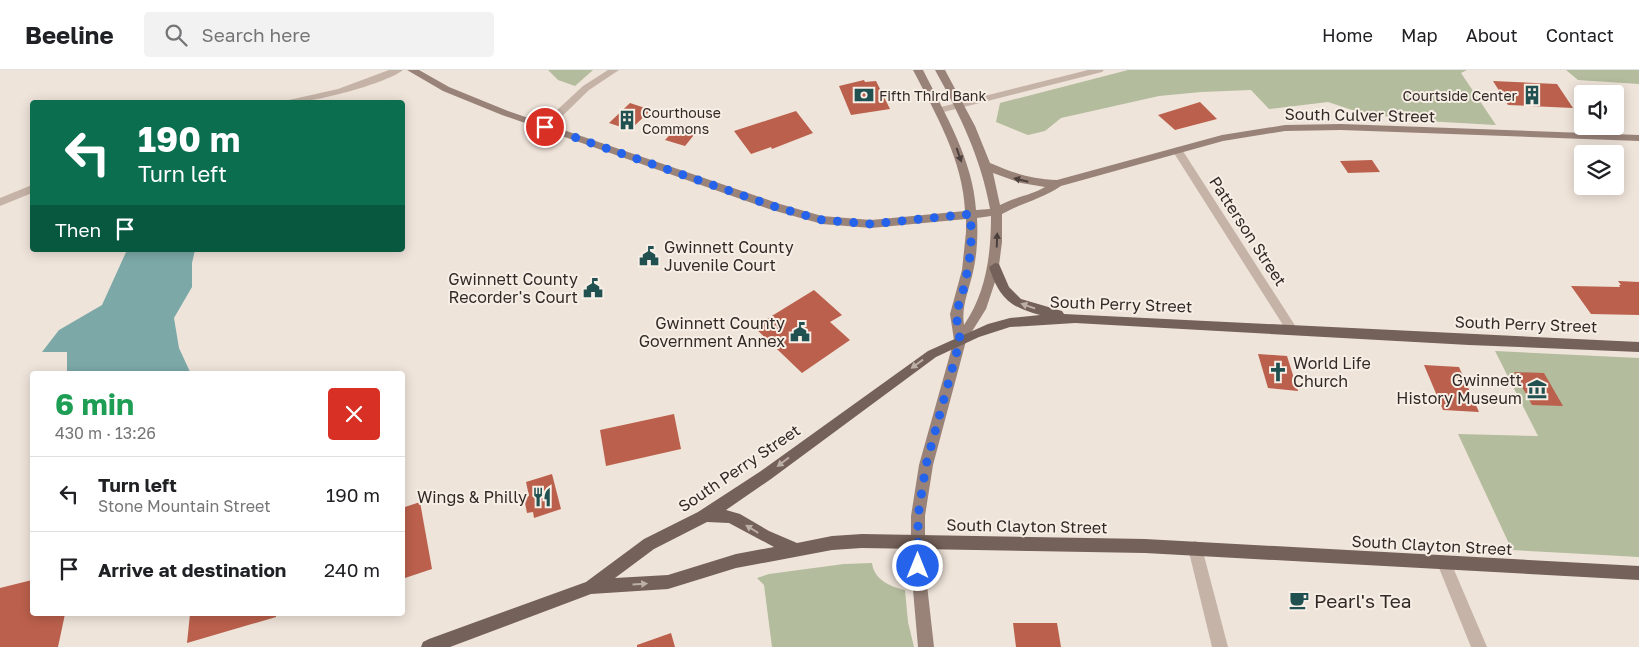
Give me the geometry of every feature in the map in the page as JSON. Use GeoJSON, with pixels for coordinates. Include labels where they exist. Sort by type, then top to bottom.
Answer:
{"type":"FeatureCollection","features":[{"type":"Feature","properties":{"kind":"main road"},"geometry":{"type":"LineString","coordinates":[[995,267],[999,282],[1010,298],[1034,309],[1075,318]]}},
{"type":"Feature","properties":{"kind":"main road","name":"South Perry Street"},"geometry":{"type":"LineString","coordinates":[[591,587],[649,544],[703,517],[766,475],[932,354],[960,340],[1001,325],[1036,319],[1075,318],[1639,347]]}},
{"type":"Feature","properties":{"kind":"main road"},"geometry":{"type":"LineString","coordinates":[[703,517],[720,514],[729,516],[760,534],[796,549]]}},
{"type":"Feature","properties":{"kind":"main road","name":"South Clayton Street"},"geometry":{"type":"LineString","coordinates":[[429,647],[591,587],[668,582],[736,561],[796,549],[862,541],[1195,548],[1639,573]]}},
{"type":"Feature","properties":{"kind":"street"},"geometry":{"type":"LineString","coordinates":[[300,100],[349,88],[398,70]]}},
{"type":"Feature","properties":{"kind":"street"},"geometry":{"type":"LineString","coordinates":[[412,70],[446,89],[545,127],[783,210],[822,220],[871,224],[996,212],[1016,201],[1043,193],[1057,184]]}},
{"type":"Feature","properties":{"kind":"street"},"geometry":{"type":"LineString","coordinates":[[545,127],[586,88],[614,70]]}},
{"type":"Feature","properties":{"kind":"street"},"geometry":{"type":"LineString","coordinates":[[918,70],[940,110],[968,184],[971,214],[971,250],[965,284],[956,314],[960,340]]}},
{"type":"Feature","properties":{"kind":"street"},"geometry":{"type":"LineString","coordinates":[[926,647],[919,582],[918,516],[926,465],[960,340],[982,307],[995,267],[996,212],[988,166],[960,105],[940,70]]}},
{"type":"Feature","properties":{"kind":"street"},"geometry":{"type":"LineString","coordinates":[[940,110],[1099,70]]}},
{"type":"Feature","properties":{"kind":"street","name":"South Culver Street"},"geometry":{"type":"LineString","coordinates":[[1057,184],[1222,138],[1268,130],[1322,127],[1639,138]]}},
{"type":"Feature","properties":{"kind":"street","name":"Patterson Street"},"geometry":{"type":"LineString","coordinates":[[1177,150],[1292,330]]}},
{"type":"Feature","properties":{"kind":"street"},"geometry":{"type":"LineString","coordinates":[[988,166],[1004,175],[1024,181],[1057,184]]}},
{"type":"Feature","properties":{"kind":"street"},"geometry":{"type":"LineString","coordinates":[[0,202],[30,190]]}},
{"type":"Feature","properties":{"kind":"street"},"geometry":{"type":"LineString","coordinates":[[1195,548],[1220,647]]}},
{"type":"Feature","properties":{"kind":"street"},"geometry":{"type":"LineString","coordinates":[[1444,563],[1479,647]]}},
{"type":"Feature","properties":{"kind":"green space"},"geometry":{"type":"Polygon","coordinates":[[[548,70],[593,70],[575,86],[558,80],[548,70]]]}},
{"type":"Feature","properties":{"kind":"green space"},"geometry":{"type":"Polygon","coordinates":[[[1128,70],[1467,70],[1461,73],[1496,125],[1407,120],[1352,110],[1328,102],[1269,109],[1251,90],[1159,96],[1061,118],[1045,131],[1028,135],[996,122],[1000,103],[1128,70]]]}},
{"type":"Feature","properties":{"kind":"green space"},"geometry":{"type":"Polygon","coordinates":[[[1566,70],[1639,70],[1639,84],[1578,80],[1566,70]]]}},
{"type":"Feature","properties":{"kind":"green space"},"geometry":{"type":"Polygon","coordinates":[[[1495,351],[1639,358],[1639,557],[1512,550],[1458,434],[1538,436],[1495,351]]]}},
{"type":"Feature","properties":{"kind":"green space"},"geometry":{"type":"Polygon","coordinates":[[[872,563],[876,574],[884,582],[905,590],[908,622],[914,647],[772,647],[764,585],[757,578],[769,574],[844,564],[872,563]]]}},
{"type":"Feature","properties":{"kind":"water"},"geometry":{"type":"Polygon","coordinates":[[[126,252],[195,252],[192,263],[192,287],[174,318],[179,348],[190,371],[67,371],[67,352],[42,352],[59,330],[102,305],[126,252]]]}},
{"type":"Feature","properties":{"kind":"building","name":"Fifth Third Bank"},"geometry":{"type":"Polygon","coordinates":[[[864,80],[865,82],[876,81],[890,109],[851,115],[839,86],[864,80]]]}},
{"type":"Feature","properties":{"kind":"building","name":"Courtside Center"},"geometry":{"type":"Polygon","coordinates":[[[1493,81],[1557,84],[1573,108],[1508,105],[1493,81]]]}},
{"type":"Feature","properties":{"kind":"building"},"geometry":{"type":"Polygon","coordinates":[[[1200,102],[1217,119],[1175,130],[1158,115],[1200,102]]]}},
{"type":"Feature","properties":{"kind":"building","name":"Courthouse Commons"},"geometry":{"type":"Polygon","coordinates":[[[630,103],[651,110],[630,130],[609,123],[630,103]]]}},
{"type":"Feature","properties":{"kind":"building"},"geometry":{"type":"Polygon","coordinates":[[[796,111],[813,133],[772,149],[771,147],[751,154],[734,131],[796,111]]]}},
{"type":"Feature","properties":{"kind":"building"},"geometry":{"type":"Polygon","coordinates":[[[680,124],[698,130],[685,146],[665,140],[680,124]]]}},
{"type":"Feature","properties":{"kind":"building"},"geometry":{"type":"Polygon","coordinates":[[[1372,160],[1380,172],[1348,173],[1340,161],[1372,160]]]}},
{"type":"Feature","properties":{"kind":"building"},"geometry":{"type":"Polygon","coordinates":[[[1618,281],[1639,282],[1639,315],[1591,314],[1571,286],[1620,287],[1619,285],[1621,285],[1618,281]]]}},
{"type":"Feature","properties":{"kind":"building","name":"Gwinnett County Government Annex"},"geometry":{"type":"Polygon","coordinates":[[[814,290],[842,315],[830,322],[850,340],[802,373],[754,327],[814,290]]]}},
{"type":"Feature","properties":{"kind":"building","name":"World Life Church"},"geometry":{"type":"Polygon","coordinates":[[[1258,354],[1287,356],[1298,391],[1268,388],[1258,354]]]}},
{"type":"Feature","properties":{"kind":"building"},"geometry":{"type":"Polygon","coordinates":[[[1424,365],[1459,367],[1479,412],[1443,410],[1424,365]]]}},
{"type":"Feature","properties":{"kind":"building"},"geometry":{"type":"Polygon","coordinates":[[[1514,372],[1544,373],[1563,406],[1532,405],[1514,372]]]}},
{"type":"Feature","properties":{"kind":"building"},"geometry":{"type":"Polygon","coordinates":[[[674,414],[681,449],[606,466],[600,430],[674,414]]]}},
{"type":"Feature","properties":{"kind":"building","name":"Wings & Philly"},"geometry":{"type":"Polygon","coordinates":[[[552,474],[561,509],[534,518],[533,512],[527,513],[524,498],[529,496],[526,482],[552,474]]]}},
{"type":"Feature","properties":{"kind":"building"},"geometry":{"type":"Polygon","coordinates":[[[420,502],[432,569],[405,578],[405,507],[420,502]]]}},
{"type":"Feature","properties":{"kind":"building"},"geometry":{"type":"Polygon","coordinates":[[[30,580],[30,616],[65,616],[58,647],[0,647],[0,588],[30,580]]]}},
{"type":"Feature","properties":{"kind":"building"},"geometry":{"type":"Polygon","coordinates":[[[190,616],[276,616],[276,617],[187,643],[190,616]]]}},
{"type":"Feature","properties":{"kind":"building"},"geometry":{"type":"Polygon","coordinates":[[[1013,623],[1057,623],[1061,647],[1016,647],[1013,623]]]}},
{"type":"Feature","properties":{"kind":"building"},"geometry":{"type":"Polygon","coordinates":[[[671,633],[675,647],[637,647],[637,645],[671,633]]]}},
{"type":"Feature","properties":{"kind":"place","name":"Fifth Third Bank"},"geometry":{"type":"Point","coordinates":[864,95]}},
{"type":"Feature","properties":{"kind":"place","name":"Courtside Center"},"geometry":{"type":"Point","coordinates":[1532,95]}},
{"type":"Feature","properties":{"kind":"place","name":"Courthouse Commons"},"geometry":{"type":"Point","coordinates":[627,120]}},
{"type":"Feature","properties":{"kind":"place","name":"Gwinnett County Juvenile Court"},"geometry":{"type":"Point","coordinates":[649,256]}},
{"type":"Feature","properties":{"kind":"place","name":"Gwinnett County Recorder's Court"},"geometry":{"type":"Point","coordinates":[593,288]}},
{"type":"Feature","properties":{"kind":"place","name":"Gwinnett County Government Annex"},"geometry":{"type":"Point","coordinates":[800,332]}},
{"type":"Feature","properties":{"kind":"place","name":"World Life Church"},"geometry":{"type":"Point","coordinates":[1278,372]}},
{"type":"Feature","properties":{"kind":"place","name":"Gwinnett History Museum"},"geometry":{"type":"Point","coordinates":[1537,389]}},
{"type":"Feature","properties":{"kind":"place","name":"Wings & Philly"},"geometry":{"type":"Point","coordinates":[542,497]}},
{"type":"Feature","properties":{"kind":"place","name":"Pearl's Tea"},"geometry":{"type":"Point","coordinates":[1299,600]}},
{"type":"Feature","properties":{"kind":"route"},"geometry":{"type":"LineString","coordinates":[[545,127],[799,215],[822,220],[847,224],[871,224],[971,214],[971,250],[965,284],[956,314],[960,340],[926,465],[918,516],[918,566]]}}]}
